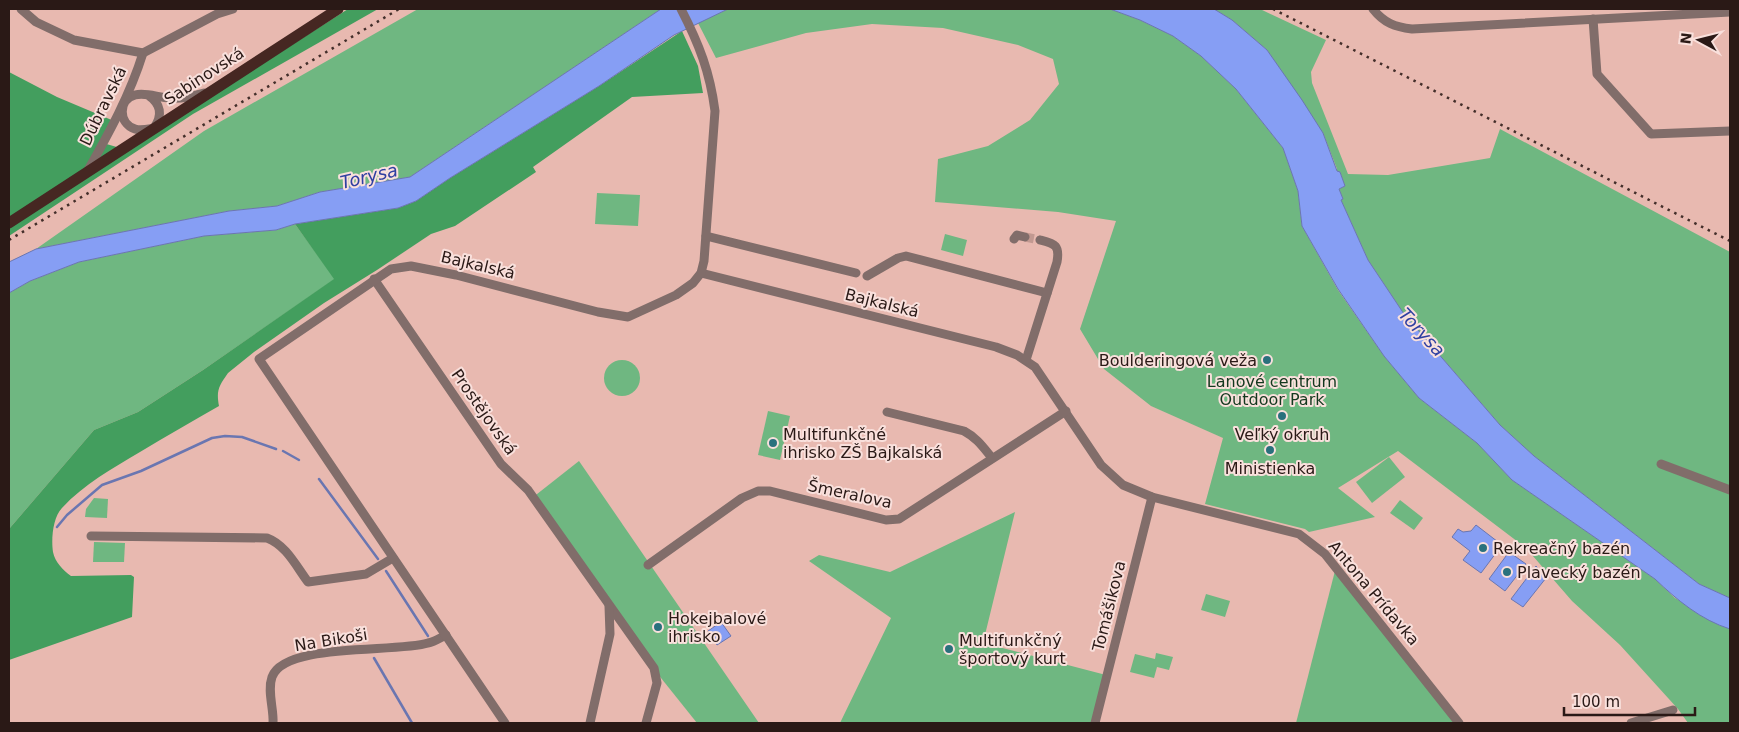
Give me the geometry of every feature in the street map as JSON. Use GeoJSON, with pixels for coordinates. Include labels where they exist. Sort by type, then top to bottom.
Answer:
{"type":"FeatureCollection","features":[{"type":"Feature","properties":{"kind":"main road","name":"Sabinovská"},"geometry":{"type":"LineString","coordinates":[[9,223],[338,9]]}},
{"type":"Feature","properties":{"kind":"street","name":"Dúbravská"},"geometry":{"type":"LineString","coordinates":[[21,9],[36,22],[74,40],[143,53],[217,14],[233,9]]}},
{"type":"Feature","properties":{"kind":"street"},"geometry":{"type":"LineString","coordinates":[[681,9],[707,66],[715,111],[706,236],[700,273]]}},
{"type":"Feature","properties":{"kind":"street"},"geometry":{"type":"LineString","coordinates":[[1373,9],[1380,18],[1394,26],[1412,29],[1730,12]]}},
{"type":"Feature","properties":{"kind":"street"},"geometry":{"type":"LineString","coordinates":[[1593,19],[1597,74],[1651,134],[1730,131]]}},
{"type":"Feature","properties":{"kind":"street","name":"Dúbravská"},"geometry":{"type":"LineString","coordinates":[[87,172],[124,103],[143,53]]}},
{"type":"Feature","properties":{"kind":"street"},"geometry":{"type":"LineString","coordinates":[[133,81],[137,91],[146,95],[155,100],[160,114],[160,119],[154,128],[137,130],[124,120],[121,112],[124,103],[130,97],[146,95],[187,98],[209,92]]}},
{"type":"Feature","properties":{"kind":"street"},"geometry":{"type":"LineString","coordinates":[[1014,239],[1017,235],[1025,237]]}},
{"type":"Feature","properties":{"kind":"street","name":"Bajkalská"},"geometry":{"type":"LineString","coordinates":[[706,236],[856,273]]}},
{"type":"Feature","properties":{"kind":"street"},"geometry":{"type":"LineString","coordinates":[[1026,360],[1059,253],[1057,247],[1053,244],[1040,240]]}},
{"type":"Feature","properties":{"kind":"street","name":"Bajkalská"},"geometry":{"type":"LineString","coordinates":[[867,276],[898,258],[906,256],[1047,293]]}},
{"type":"Feature","properties":{"kind":"street","name":"Bajkalská"},"geometry":{"type":"LineString","coordinates":[[393,558],[259,359],[374,279],[391,269],[411,266],[517,290],[598,312],[628,317],[676,296],[693,283],[700,273],[1004,350],[1026,360],[1035,367],[1101,465],[1123,485],[1152,497]]}},
{"type":"Feature","properties":{"kind":"street","name":"Prostějovská"},"geometry":{"type":"LineString","coordinates":[[374,279],[501,464],[528,490],[654,668],[657,683],[646,723]]}},
{"type":"Feature","properties":{"kind":"street","name":"Šmeralova"},"geometry":{"type":"LineString","coordinates":[[648,565],[742,498],[758,491],[770,491],[886,520],[899,519],[1066,411]]}},
{"type":"Feature","properties":{"kind":"street"},"geometry":{"type":"LineString","coordinates":[[887,412],[964,431],[980,442],[992,458]]}},
{"type":"Feature","properties":{"kind":"street"},"geometry":{"type":"LineString","coordinates":[[1661,464],[1730,490]]}},
{"type":"Feature","properties":{"kind":"street","name":"Tomášikova"},"geometry":{"type":"LineString","coordinates":[[1095,723],[1152,497]]}},
{"type":"Feature","properties":{"kind":"street","name":"Antona Prídavka"},"geometry":{"type":"LineString","coordinates":[[1152,497],[1299,534],[1325,554],[1459,723]]}},
{"type":"Feature","properties":{"kind":"street"},"geometry":{"type":"LineString","coordinates":[[90,536],[267,538],[275,541],[283,548],[308,582],[366,574],[393,558],[505,723]]}},
{"type":"Feature","properties":{"kind":"street"},"geometry":{"type":"LineString","coordinates":[[590,723],[610,634],[609,606]]}},
{"type":"Feature","properties":{"kind":"street"},"geometry":{"type":"LineString","coordinates":[[610,634],[628,632]]}},
{"type":"Feature","properties":{"kind":"street","name":"Na Bikoši"},"geometry":{"type":"LineString","coordinates":[[273,723],[270,684],[276,670],[286,663],[346,650],[428,644],[446,635]]}},
{"type":"Feature","properties":{"kind":"street"},"geometry":{"type":"LineString","coordinates":[[1631,723],[1673,710]]}},
{"type":"Feature","properties":{"kind":"green space"},"geometry":{"type":"Polygon","coordinates":[[[348,9],[378,9],[193,114],[9,236],[9,72],[57,97],[114,121],[103,143],[127,150],[348,9]]]}},
{"type":"Feature","properties":{"kind":"green space"},"geometry":{"type":"Polygon","coordinates":[[[418,9],[661,9],[410,177],[320,192],[277,206],[229,211],[36,249],[204,131],[418,9]]]}},
{"type":"Feature","properties":{"kind":"green space","name":"Lanové centrum Outdoor Park"},"geometry":{"type":"Polygon","coordinates":[[[728,9],[1110,9],[1140,20],[1173,36],[1201,56],[1236,89],[1283,148],[1298,191],[1302,226],[1338,290],[1384,356],[1419,398],[1477,443],[1512,480],[1655,579],[1675,598],[1730,629],[1730,723],[1688,723],[1678,709],[1620,645],[1572,601],[1526,548],[1398,451],[1338,488],[1375,517],[1309,532],[1305,529],[1205,504],[1223,438],[1151,406],[1104,369],[1080,329],[1116,221],[1058,212],[935,202],[938,159],[988,146],[1030,120],[1059,84],[1053,59],[1018,45],[943,28],[872,24],[806,33],[716,58],[698,23],[728,9]]]}},
{"type":"Feature","properties":{"kind":"green space"},"geometry":{"type":"Polygon","coordinates":[[[1214,9],[1260,9],[1326,40],[1311,72],[1312,83],[1348,174],[1388,175],[1490,158],[1500,129],[1730,252],[1730,598],[1699,584],[1534,456],[1500,425],[1404,314],[1368,260],[1341,200],[1343,199],[1339,189],[1345,186],[1340,172],[1337,172],[1323,133],[1267,50],[1232,20],[1214,9]]]}},
{"type":"Feature","properties":{"kind":"green space"},"geometry":{"type":"Polygon","coordinates":[[[682,31],[698,66],[703,93],[632,97],[533,167],[536,172],[455,226],[431,234],[324,303],[254,352],[228,373],[222,381],[218,392],[219,406],[109,470],[71,499],[59,512],[53,528],[53,552],[57,562],[71,576],[131,575],[134,577],[132,617],[9,660],[9,529],[94,430],[138,412],[203,370],[334,279],[295,224],[398,208],[416,201],[599,86],[682,31]]]}},
{"type":"Feature","properties":{"kind":"green space"},"geometry":{"type":"Polygon","coordinates":[[[597,193],[640,195],[638,226],[595,224],[597,193]]]}},
{"type":"Feature","properties":{"kind":"green space"},"geometry":{"type":"Polygon","coordinates":[[[295,224],[335,279],[203,370],[138,412],[94,430],[9,529],[9,293],[30,281],[79,262],[204,236],[276,230],[295,224]]]}},
{"type":"Feature","properties":{"kind":"green space"},"geometry":{"type":"Polygon","coordinates":[[[945,234],[967,240],[963,256],[941,250],[945,234]]]}},
{"type":"Feature","properties":{"kind":"green space"},"geometry":{"type":"Polygon","coordinates":[[[622,360],[629,361],[635,365],[639,371],[639,385],[635,391],[629,395],[622,396],[615,395],[609,391],[605,385],[604,378],[605,371],[609,365],[615,361],[622,360]]]}},
{"type":"Feature","properties":{"kind":"green space","name":"Multifunkčné ihrisko ZŠ Bajkalská"},"geometry":{"type":"Polygon","coordinates":[[[768,411],[790,416],[780,460],[758,455],[768,411]]]}},
{"type":"Feature","properties":{"kind":"green space"},"geometry":{"type":"Polygon","coordinates":[[[1389,457],[1405,477],[1372,503],[1356,482],[1389,457]]]}},
{"type":"Feature","properties":{"kind":"green space"},"geometry":{"type":"Polygon","coordinates":[[[579,461],[759,723],[697,723],[661,678],[532,498],[579,461]]]}},
{"type":"Feature","properties":{"kind":"green space"},"geometry":{"type":"Polygon","coordinates":[[[94,498],[108,499],[107,518],[85,517],[86,509],[94,498]]]}},
{"type":"Feature","properties":{"kind":"green space"},"geometry":{"type":"Polygon","coordinates":[[[1400,500],[1423,518],[1414,530],[1390,513],[1400,500]]]}},
{"type":"Feature","properties":{"kind":"green space"},"geometry":{"type":"Polygon","coordinates":[[[1015,512],[983,643],[1106,675],[1095,723],[840,723],[891,618],[809,561],[819,555],[890,572],[1015,512]]]}},
{"type":"Feature","properties":{"kind":"green space"},"geometry":{"type":"Polygon","coordinates":[[[94,542],[125,543],[124,562],[93,562],[94,542]]]}},
{"type":"Feature","properties":{"kind":"green space"},"geometry":{"type":"Polygon","coordinates":[[[1337,563],[1460,723],[1296,723],[1337,563]]]}},
{"type":"Feature","properties":{"kind":"green space"},"geometry":{"type":"Polygon","coordinates":[[[1206,594],[1230,601],[1225,617],[1201,610],[1206,594]]]}},
{"type":"Feature","properties":{"kind":"green space"},"geometry":{"type":"Polygon","coordinates":[[[1156,653],[1173,657],[1169,670],[1157,667],[1154,678],[1130,672],[1135,654],[1155,659],[1156,653]]]}},
{"type":"Feature","properties":{"kind":"water"},"geometry":{"type":"Polygon","coordinates":[[[661,9],[728,9],[674,35],[599,86],[416,201],[398,208],[295,224],[276,230],[204,236],[79,262],[30,281],[9,293],[9,262],[36,249],[229,211],[277,206],[320,192],[410,177],[661,9]]]}},
{"type":"Feature","properties":{"kind":"water"},"geometry":{"type":"Polygon","coordinates":[[[1110,9],[1214,9],[1232,20],[1267,50],[1323,133],[1337,171],[1340,172],[1345,186],[1339,189],[1343,199],[1341,200],[1368,260],[1404,314],[1500,425],[1534,456],[1699,584],[1730,598],[1730,629],[1699,615],[1655,579],[1512,480],[1477,443],[1419,398],[1384,356],[1338,289],[1302,226],[1298,191],[1283,148],[1236,89],[1201,56],[1173,36],[1140,20],[1110,9]]]}},
{"type":"Feature","properties":{"kind":"water","name":"Rekreačný bazén"},"geometry":{"type":"Polygon","coordinates":[[[1476,525],[1502,545],[1481,573],[1463,560],[1470,551],[1452,537],[1458,529],[1463,532],[1471,531],[1476,525]]]}},
{"type":"Feature","properties":{"kind":"water","name":"Plavecký bazén"},"geometry":{"type":"Polygon","coordinates":[[[1509,552],[1526,564],[1505,591],[1489,579],[1509,552]]]}},
{"type":"Feature","properties":{"kind":"water"},"geometry":{"type":"Polygon","coordinates":[[[1536,566],[1546,578],[1523,607],[1511,599],[1536,566]]]}},
{"type":"Feature","properties":{"kind":"water"},"geometry":{"type":"Polygon","coordinates":[[[721,622],[731,636],[717,645],[708,631],[721,622]]]}},
{"type":"Feature","properties":{"kind":"waterway"},"geometry":{"type":"LineString","coordinates":[[57,527],[67,515],[102,485],[141,471],[212,438],[225,436],[242,437],[276,449]]}},
{"type":"Feature","properties":{"kind":"waterway"},"geometry":{"type":"LineString","coordinates":[[283,451],[299,460]]}},
{"type":"Feature","properties":{"kind":"waterway"},"geometry":{"type":"LineString","coordinates":[[319,479],[378,559]]}},
{"type":"Feature","properties":{"kind":"waterway"},"geometry":{"type":"LineString","coordinates":[[386,571],[428,636]]}},
{"type":"Feature","properties":{"kind":"waterway"},"geometry":{"type":"LineString","coordinates":[[374,658],[412,723]]}},
{"type":"Feature","properties":{"kind":"tunnel"},"geometry":{"type":"LineString","coordinates":[[1025,237],[1040,240]]}},
{"type":"Feature","properties":{"kind":"railway"},"geometry":{"type":"LineString","coordinates":[[9,240],[399,9]]}},
{"type":"Feature","properties":{"kind":"railway"},"geometry":{"type":"LineString","coordinates":[[1273,9],[1730,241]]}},
{"type":"Feature","properties":{"kind":"place","name":"Boulderingová veža"},"geometry":{"type":"Point","coordinates":[1267,360]}},
{"type":"Feature","properties":{"kind":"place","name":"Veľký okruh"},"geometry":{"type":"Point","coordinates":[1282,416]}},
{"type":"Feature","properties":{"kind":"place","name":"Multifunkčné ihrisko ZŠ Bajkalská"},"geometry":{"type":"Point","coordinates":[773,443]}},
{"type":"Feature","properties":{"kind":"place","name":"Ministienka"},"geometry":{"type":"Point","coordinates":[1270,450]}},
{"type":"Feature","properties":{"kind":"place","name":"Rekreačný bazén"},"geometry":{"type":"Point","coordinates":[1483,548]}},
{"type":"Feature","properties":{"kind":"place","name":"Plavecký bazén"},"geometry":{"type":"Point","coordinates":[1507,572]}},
{"type":"Feature","properties":{"kind":"place","name":"Hokejbalové ihrisko"},"geometry":{"type":"Point","coordinates":[658,627]}},
{"type":"Feature","properties":{"kind":"place","name":"Multifunkčný športový kurt"},"geometry":{"type":"Point","coordinates":[949,649]}},
{"type":"Feature","properties":{"kind":"water label","name":"Torysa"},"geometry":{"type":"Point","coordinates":[369,176]}},
{"type":"Feature","properties":{"kind":"water label","name":"Torysa"},"geometry":{"type":"Point","coordinates":[1422,332]}}]}
